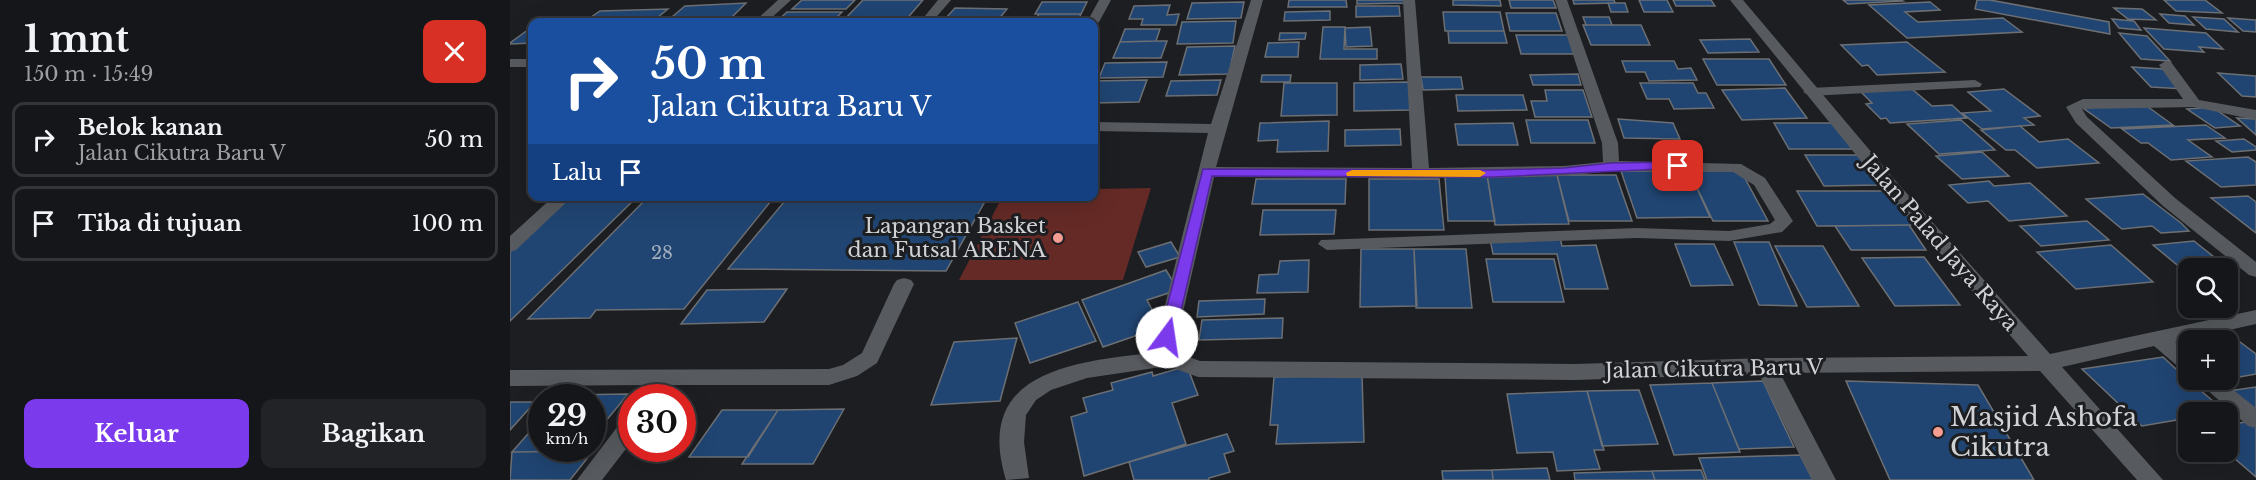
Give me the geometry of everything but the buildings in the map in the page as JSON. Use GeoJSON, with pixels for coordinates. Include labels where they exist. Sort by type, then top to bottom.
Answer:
{"type":"FeatureCollection","features":[{"type":"Feature","properties":{"kind":"street"},"geometry":{"type":"LineString","coordinates":[[765,18],[785,0]]}},
{"type":"Feature","properties":{"kind":"street"},"geometry":{"type":"LineString","coordinates":[[929,18],[945,0]]}},
{"type":"Feature","properties":{"kind":"street"},"geometry":{"type":"LineString","coordinates":[[1095,18],[1105,0]]}},
{"type":"Feature","properties":{"kind":"street"},"geometry":{"type":"LineString","coordinates":[[1017,478],[1011,433],[1019,404],[1039,388],[1082,370],[1169,358],[1165,347],[1167,337],[1217,129],[1257,0]]}},
{"type":"Feature","properties":{"kind":"street"},"geometry":{"type":"LineString","coordinates":[[1409,0],[1421,173]]}},
{"type":"Feature","properties":{"kind":"street"},"geometry":{"type":"LineString","coordinates":[[1561,0],[1610,143],[1611,166]]}},
{"type":"Feature","properties":{"kind":"street","name":"Jalan Palad Jaya Raya"},"geometry":{"type":"LineString","coordinates":[[1736,0],[1810,92],[2045,363],[2151,480]]}},
{"type":"Feature","properties":{"kind":"street"},"geometry":{"type":"LineString","coordinates":[[510,63],[528,63]]}},
{"type":"Feature","properties":{"kind":"street"},"geometry":{"type":"LineString","coordinates":[[2166,65],[2194,103]]}},
{"type":"Feature","properties":{"kind":"street"},"geometry":{"type":"LineString","coordinates":[[1810,92],[1975,84]]}},
{"type":"Feature","properties":{"kind":"street"},"geometry":{"type":"LineString","coordinates":[[2256,114],[2194,103],[2083,103],[2073,107],[2080,120],[2148,184],[2256,271]]}},
{"type":"Feature","properties":{"kind":"street"},"geometry":{"type":"LineString","coordinates":[[1098,126],[1217,129]]}},
{"type":"Feature","properties":{"kind":"street"},"geometry":{"type":"LineString","coordinates":[[1207,172],[1421,173],[1564,171],[1611,166],[1735,167],[1752,172],[1762,183],[1784,221],[1776,228],[1729,236],[1636,233],[1327,244]]}},
{"type":"Feature","properties":{"kind":"street"},"geometry":{"type":"LineString","coordinates":[[510,246],[560,201]]}},
{"type":"Feature","properties":{"kind":"street"},"geometry":{"type":"LineString","coordinates":[[510,378],[829,377],[850,371],[870,358],[904,284]]}},
{"type":"Feature","properties":{"kind":"street","name":"Jalan Cikutra Baru V"},"geometry":{"type":"LineString","coordinates":[[1169,358],[1198,369],[1575,372],[1766,366],[2045,363],[2256,317]]}},
{"type":"Feature","properties":{"kind":"street"},"geometry":{"type":"LineString","coordinates":[[2157,338],[2178,356]]}},
{"type":"Feature","properties":{"kind":"street"},"geometry":{"type":"LineString","coordinates":[[1766,366],[1824,480]]}},
{"type":"Feature","properties":{"kind":"street"},"geometry":{"type":"LineString","coordinates":[[661,384],[667,376]]}},
{"type":"Feature","properties":{"kind":"street"},"geometry":{"type":"LineString","coordinates":[[2219,390],[2256,420]]}},
{"type":"Feature","properties":{"kind":"street"},"geometry":{"type":"LineString","coordinates":[[590,480],[618,443]]}},
{"type":"Feature","properties":{"kind":"shaded area","name":"Lapangan Basket dan Futsal ARENA"},"geometry":{"type":"Polygon","coordinates":[[[1151,188],[1123,280],[959,280],[1000,201],[1098,201],[1098,189],[1151,188]]]}},
{"type":"Feature","properties":{"kind":"slow traffic"},"geometry":{"type":"LineString","coordinates":[[1352,173],[1480,173]]}},
{"type":"Feature","properties":{"kind":"place","name":"Lapangan Basket dan Futsal ARENA"},"geometry":{"type":"Point","coordinates":[1058,238]}},
{"type":"Feature","properties":{"kind":"place","name":"Masjid Ashofa Cikutra"},"geometry":{"type":"Point","coordinates":[1938,432]}},
{"type":"Feature","properties":{"kind":"route"},"geometry":{"type":"LineString","coordinates":[[1167,337],[1207,172],[1494,173],[1564,171],[1611,166],[1678,166]]}}]}
